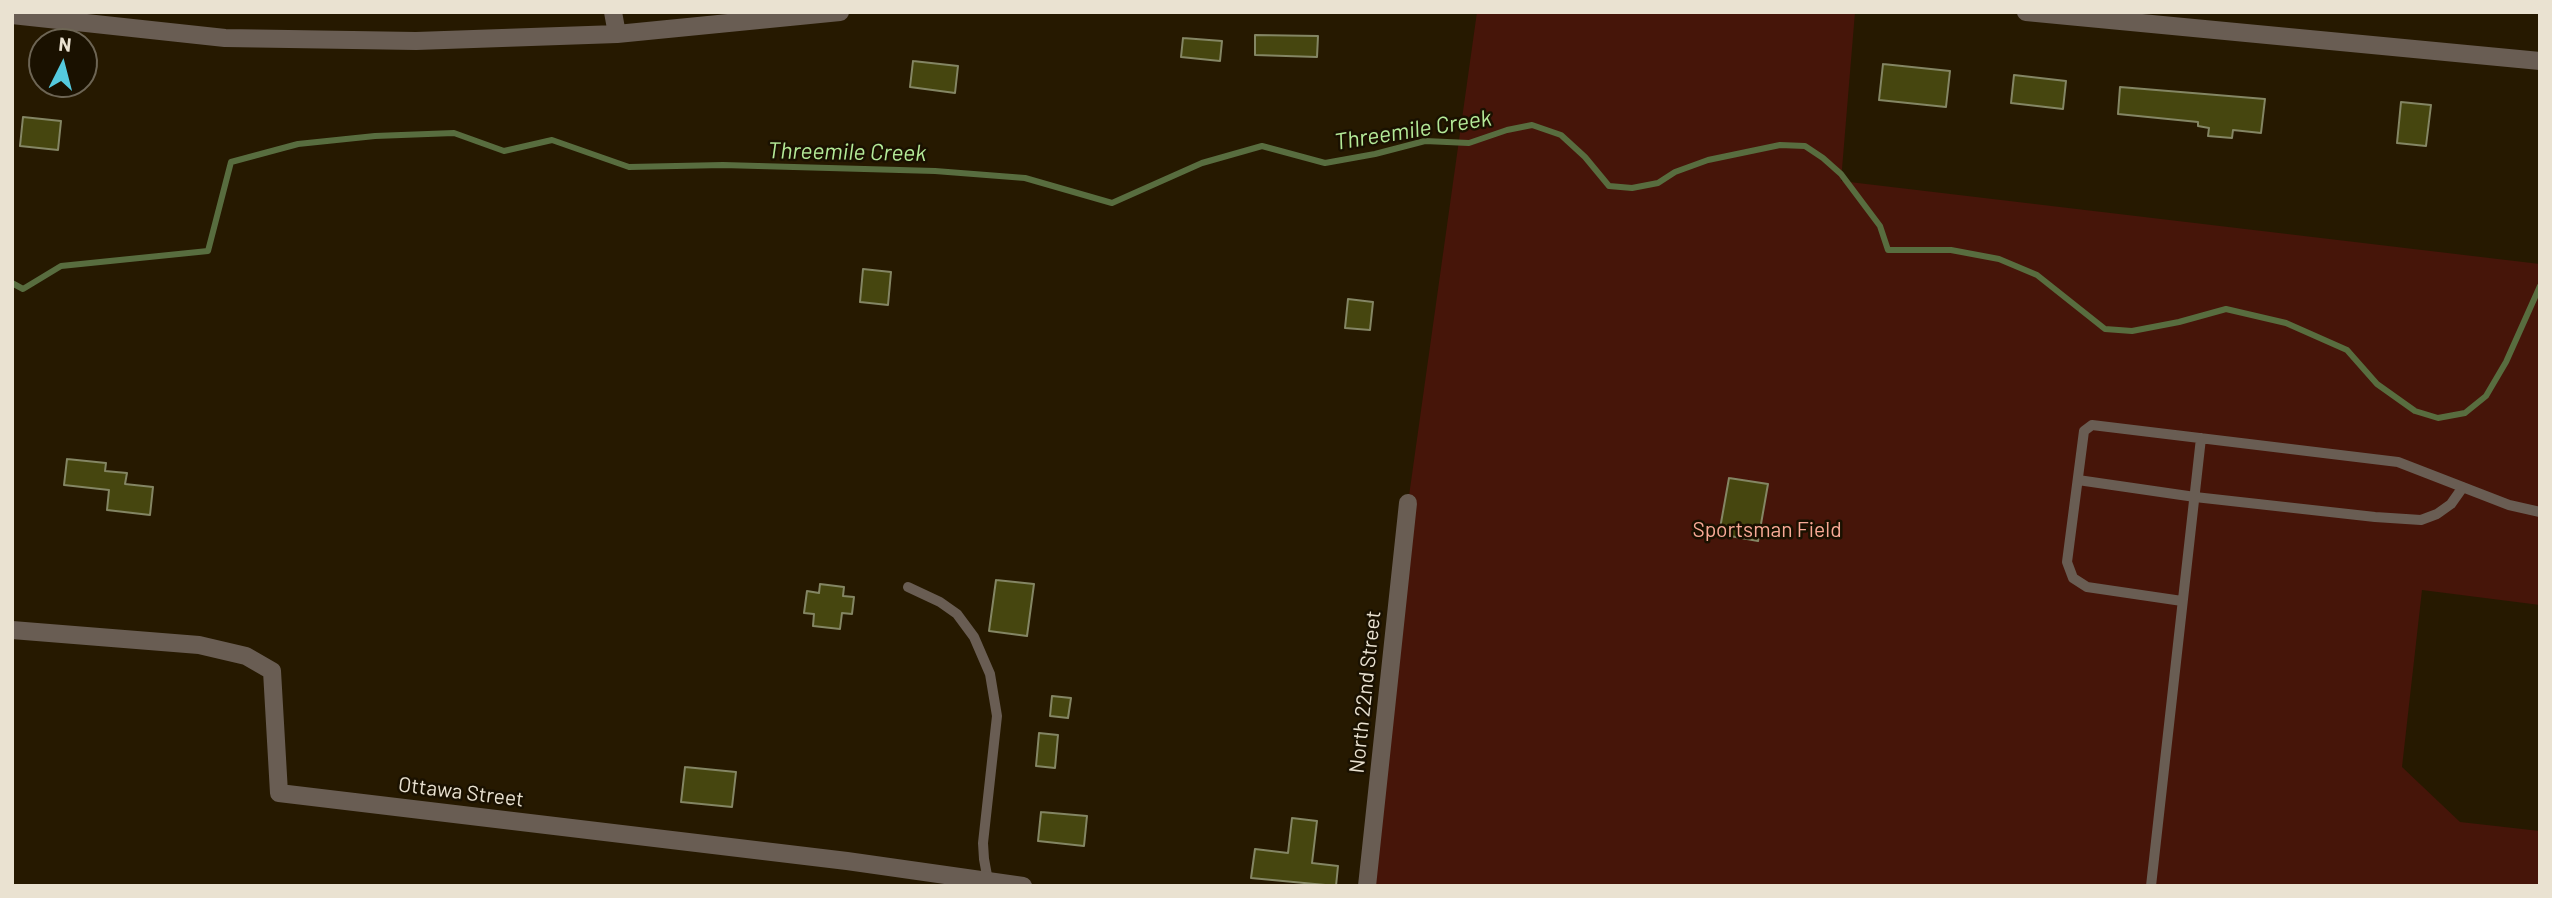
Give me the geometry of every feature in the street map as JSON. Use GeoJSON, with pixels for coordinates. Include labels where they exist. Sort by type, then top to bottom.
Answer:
{"type":"FeatureCollection","features":[{"type":"Feature","properties":{"kind":"street"},"geometry":{"type":"LineString","coordinates":[[613,12],[617,34]]}},
{"type":"Feature","properties":{"kind":"street"},"geometry":{"type":"LineString","coordinates":[[12,15],[225,38],[416,41],[617,34],[840,12]]}},
{"type":"Feature","properties":{"kind":"street"},"geometry":{"type":"LineString","coordinates":[[2026,12],[2540,61]]}},
{"type":"Feature","properties":{"kind":"street","name":"North 22nd Street"},"geometry":{"type":"LineString","coordinates":[[1367,886],[1408,503]]}},
{"type":"Feature","properties":{"kind":"street","name":"Ottawa Street"},"geometry":{"type":"LineString","coordinates":[[12,630],[199,645],[246,656],[272,671],[279,793],[833,859],[1023,886]]}},
{"type":"Feature","properties":{"kind":"lane"},"geometry":{"type":"LineString","coordinates":[[2182,601],[2087,587],[2073,578],[2067,562],[2084,431],[2092,425],[2398,462],[2509,505],[2540,512]]}},
{"type":"Feature","properties":{"kind":"lane"},"geometry":{"type":"LineString","coordinates":[[2151,886],[2202,438]]}},
{"type":"Feature","properties":{"kind":"lane"},"geometry":{"type":"LineString","coordinates":[[2078,480],[2195,497],[2421,520],[2437,514],[2451,504],[2463,486]]}},
{"type":"Feature","properties":{"kind":"lane"},"geometry":{"type":"LineString","coordinates":[[908,587],[940,602],[957,614],[974,637],[990,674],[997,716],[983,843],[988,881]]}},
{"type":"Feature","properties":{"kind":"green space","name":"Sportsman Field"},"geometry":{"type":"Polygon","coordinates":[[[1477,12],[1855,12],[1841,181],[2540,264],[2540,605],[2422,590],[2402,767],[2460,822],[2540,831],[2540,886],[1367,886],[1408,503],[1477,12]]]}},
{"type":"Feature","properties":{"kind":"building"},"geometry":{"type":"Polygon","coordinates":[[[1255,35],[1318,36],[1317,57],[1255,55],[1255,35]]]}},
{"type":"Feature","properties":{"kind":"building"},"geometry":{"type":"Polygon","coordinates":[[[1183,38],[1222,41],[1220,61],[1181,57],[1183,38]]]}},
{"type":"Feature","properties":{"kind":"building"},"geometry":{"type":"Polygon","coordinates":[[[913,61],[958,66],[955,93],[910,87],[913,61]]]}},
{"type":"Feature","properties":{"kind":"building"},"geometry":{"type":"Polygon","coordinates":[[[1883,64],[1950,71],[1946,107],[1879,100],[1883,64]]]}},
{"type":"Feature","properties":{"kind":"building"},"geometry":{"type":"Polygon","coordinates":[[[2014,75],[2066,81],[2063,109],[2011,103],[2014,75]]]}},
{"type":"Feature","properties":{"kind":"building"},"geometry":{"type":"Polygon","coordinates":[[[2120,87],[2265,99],[2261,133],[2233,130],[2232,138],[2208,136],[2209,128],[2198,126],[2198,122],[2118,114],[2120,87]]]}},
{"type":"Feature","properties":{"kind":"building"},"geometry":{"type":"Polygon","coordinates":[[[2401,102],[2431,105],[2426,146],[2397,143],[2401,102]]]}},
{"type":"Feature","properties":{"kind":"building"},"geometry":{"type":"Polygon","coordinates":[[[23,117],[61,121],[58,150],[20,146],[23,117]]]}},
{"type":"Feature","properties":{"kind":"building"},"geometry":{"type":"Polygon","coordinates":[[[863,269],[891,272],[888,305],[860,302],[863,269]]]}},
{"type":"Feature","properties":{"kind":"building"},"geometry":{"type":"Polygon","coordinates":[[[1348,299],[1373,302],[1370,330],[1345,328],[1348,299]]]}},
{"type":"Feature","properties":{"kind":"building"},"geometry":{"type":"Polygon","coordinates":[[[67,459],[106,463],[105,471],[127,473],[125,484],[153,487],[150,515],[107,510],[109,490],[64,485],[67,459]]]}},
{"type":"Feature","properties":{"kind":"building"},"geometry":{"type":"Polygon","coordinates":[[[1729,478],[1768,484],[1758,541],[1719,534],[1729,478]]]}},
{"type":"Feature","properties":{"kind":"building"},"geometry":{"type":"Polygon","coordinates":[[[996,580],[1034,584],[1027,636],[989,631],[996,580]]]}},
{"type":"Feature","properties":{"kind":"building"},"geometry":{"type":"Polygon","coordinates":[[[820,584],[844,587],[843,596],[854,597],[852,614],[842,613],[840,629],[813,626],[814,614],[804,613],[807,591],[819,593],[820,584]]]}},
{"type":"Feature","properties":{"kind":"building"},"geometry":{"type":"Polygon","coordinates":[[[1052,696],[1071,698],[1068,718],[1050,716],[1052,696]]]}},
{"type":"Feature","properties":{"kind":"building"},"geometry":{"type":"Polygon","coordinates":[[[1039,733],[1058,735],[1055,768],[1036,766],[1039,733]]]}},
{"type":"Feature","properties":{"kind":"building"},"geometry":{"type":"Polygon","coordinates":[[[685,767],[736,772],[732,807],[681,802],[685,767]]]}},
{"type":"Feature","properties":{"kind":"building"},"geometry":{"type":"Polygon","coordinates":[[[1041,812],[1087,816],[1084,846],[1038,841],[1041,812]]]}},
{"type":"Feature","properties":{"kind":"building"},"geometry":{"type":"Polygon","coordinates":[[[1292,818],[1317,821],[1312,863],[1338,866],[1336,886],[1251,878],[1255,849],[1288,853],[1292,818]]]}},
{"type":"Feature","properties":{"kind":"waterway","name":"Threemile Creek"},"geometry":{"type":"LineString","coordinates":[[12,283],[23,289],[61,266],[208,251],[231,162],[298,144],[375,136],[454,133],[504,151],[552,140],[629,167],[723,165],[935,171],[1025,178],[1112,203],[1202,163],[1262,146],[1325,163],[1425,141],[1469,143],[1532,125],[1561,135],[1585,157],[1609,186],[1632,188],[1658,183],[1675,172],[1708,160],[1780,145],[1805,146],[1841,174],[1880,226],[1888,250],[1951,250],[1999,259],[2037,275],[2105,329],[2132,331],[2226,309],[2286,323],[2347,350],[2377,384],[2415,411],[2438,418],[2465,413],[2486,396],[2506,362],[2540,286]]}}]}
